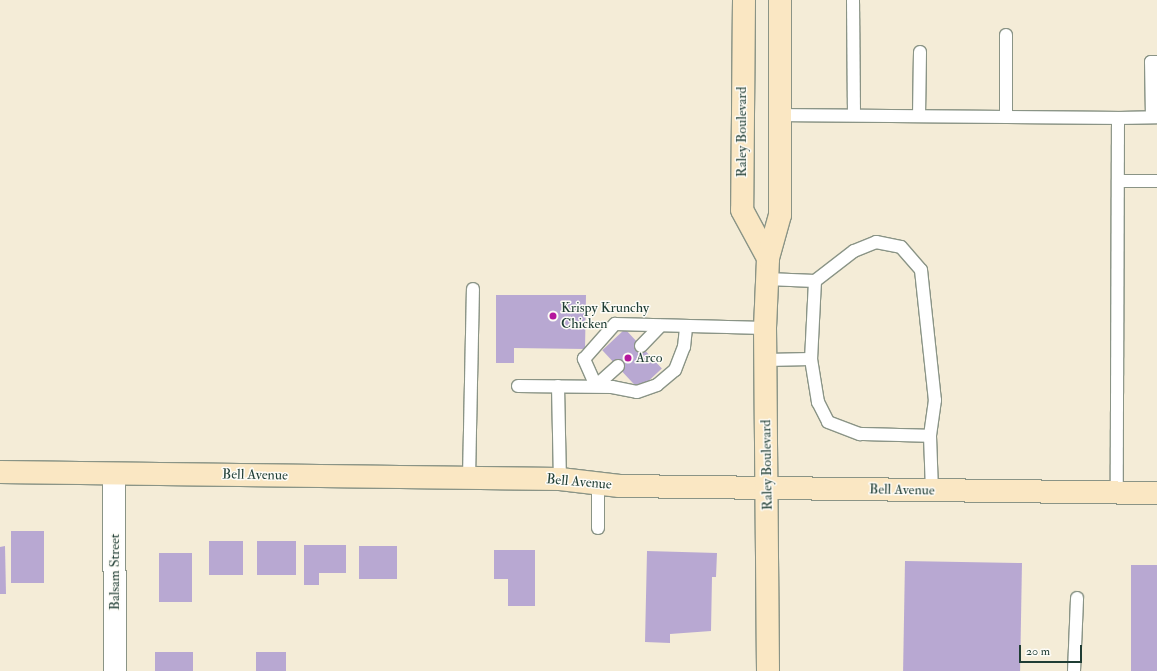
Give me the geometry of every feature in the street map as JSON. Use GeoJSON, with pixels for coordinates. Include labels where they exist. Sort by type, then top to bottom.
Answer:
{"type":"FeatureCollection","features":[{"type":"Feature","properties":{"kind":"main road","name":"Raley Boulevard"},"geometry":{"type":"LineString","coordinates":[[744,0],[742,210],[767,269]]}},
{"type":"Feature","properties":{"kind":"main road","name":"Raley Boulevard"},"geometry":{"type":"LineString","coordinates":[[768,671],[768,488],[765,328],[767,269],[780,216],[780,0]]}},
{"type":"Feature","properties":{"kind":"main road","name":"Bell Avenue"},"geometry":{"type":"LineString","coordinates":[[0,472],[560,479],[598,483],[768,488],[1157,494]]}},
{"type":"Feature","properties":{"kind":"street","name":"Balsam Street"},"geometry":{"type":"LineString","coordinates":[[114,474],[115,671]]}},
{"type":"Feature","properties":{"kind":"lane"},"geometry":{"type":"LineString","coordinates":[[853,0],[854,115]]}},
{"type":"Feature","properties":{"kind":"lane"},"geometry":{"type":"LineString","coordinates":[[1006,35],[1006,117]]}},
{"type":"Feature","properties":{"kind":"lane"},"geometry":{"type":"LineString","coordinates":[[919,116],[920,52]]}},
{"type":"Feature","properties":{"kind":"lane"},"geometry":{"type":"LineString","coordinates":[[780,115],[1154,117],[1151,62],[1157,62]]}},
{"type":"Feature","properties":{"kind":"lane"},"geometry":{"type":"LineString","coordinates":[[1117,493],[1118,118]]}},
{"type":"Feature","properties":{"kind":"lane"},"geometry":{"type":"LineString","coordinates":[[1118,181],[1157,181]]}},
{"type":"Feature","properties":{"kind":"lane"},"geometry":{"type":"LineString","coordinates":[[767,269],[815,280],[854,251],[876,242],[901,248],[921,270],[935,400],[930,436],[932,490]]}},
{"type":"Feature","properties":{"kind":"lane"},"geometry":{"type":"LineString","coordinates":[[815,280],[811,359],[818,402],[828,422],[860,434],[930,436]]}},
{"type":"Feature","properties":{"kind":"lane"},"geometry":{"type":"LineString","coordinates":[[469,478],[474,289]]}},
{"type":"Feature","properties":{"kind":"lane"},"geometry":{"type":"LineString","coordinates":[[596,386],[584,359],[615,324],[765,328]]}},
{"type":"Feature","properties":{"kind":"lane"},"geometry":{"type":"LineString","coordinates":[[641,346],[660,326]]}},
{"type":"Feature","properties":{"kind":"lane"},"geometry":{"type":"LineString","coordinates":[[518,386],[596,386],[637,392],[657,385],[674,370],[684,347],[686,327]]}},
{"type":"Feature","properties":{"kind":"lane"},"geometry":{"type":"LineString","coordinates":[[766,360],[811,359]]}},
{"type":"Feature","properties":{"kind":"lane"},"geometry":{"type":"LineString","coordinates":[[596,386],[618,366]]}},
{"type":"Feature","properties":{"kind":"lane"},"geometry":{"type":"LineString","coordinates":[[558,386],[560,479]]}},
{"type":"Feature","properties":{"kind":"lane"},"geometry":{"type":"LineString","coordinates":[[598,483],[598,528]]}},
{"type":"Feature","properties":{"kind":"lane"},"geometry":{"type":"LineString","coordinates":[[1074,671],[1077,598]]}},
{"type":"Feature","properties":{"kind":"building"},"geometry":{"type":"Polygon","coordinates":[[[496,295],[586,295],[585,349],[514,348],[514,363],[496,363],[496,295]]]}},
{"type":"Feature","properties":{"kind":"building"},"geometry":{"type":"Polygon","coordinates":[[[625,329],[662,368],[639,390],[602,350],[625,329]]]}},
{"type":"Feature","properties":{"kind":"building"},"geometry":{"type":"Polygon","coordinates":[[[11,531],[44,531],[44,583],[11,583],[11,531]]]}},
{"type":"Feature","properties":{"kind":"building"},"geometry":{"type":"Polygon","coordinates":[[[209,541],[243,541],[243,575],[209,575],[209,541]]]}},
{"type":"Feature","properties":{"kind":"building"},"geometry":{"type":"Polygon","coordinates":[[[257,541],[296,541],[296,575],[257,575],[257,541]]]}},
{"type":"Feature","properties":{"kind":"building"},"geometry":{"type":"Polygon","coordinates":[[[304,545],[346,545],[346,573],[319,573],[319,585],[304,585],[304,545]]]}},
{"type":"Feature","properties":{"kind":"building"},"geometry":{"type":"Polygon","coordinates":[[[5,546],[6,594],[0,594],[0,547],[5,546]]]}},
{"type":"Feature","properties":{"kind":"building"},"geometry":{"type":"Polygon","coordinates":[[[359,546],[397,546],[397,579],[359,579],[359,546]]]}},
{"type":"Feature","properties":{"kind":"building"},"geometry":{"type":"Polygon","coordinates":[[[494,550],[535,550],[535,606],[508,606],[508,579],[494,579],[494,550]]]}},
{"type":"Feature","properties":{"kind":"building"},"geometry":{"type":"Polygon","coordinates":[[[647,551],[717,553],[716,577],[712,577],[711,631],[670,634],[670,643],[645,642],[647,551]]]}},
{"type":"Feature","properties":{"kind":"building"},"geometry":{"type":"Polygon","coordinates":[[[159,553],[192,553],[192,602],[159,602],[159,553]]]}},
{"type":"Feature","properties":{"kind":"building"},"geometry":{"type":"Polygon","coordinates":[[[905,561],[1022,563],[1020,671],[903,671],[905,561]]]}},
{"type":"Feature","properties":{"kind":"building"},"geometry":{"type":"Polygon","coordinates":[[[1131,565],[1157,565],[1157,671],[1131,671],[1131,565]]]}},
{"type":"Feature","properties":{"kind":"building"},"geometry":{"type":"Polygon","coordinates":[[[155,652],[193,652],[193,671],[155,671],[155,652]]]}},
{"type":"Feature","properties":{"kind":"building"},"geometry":{"type":"Polygon","coordinates":[[[256,652],[286,652],[286,671],[256,671],[256,652]]]}},
{"type":"Feature","properties":{"kind":"place","name":"Krispy Krunchy Chicken"},"geometry":{"type":"Point","coordinates":[553,316]}},
{"type":"Feature","properties":{"kind":"place","name":"Arco"},"geometry":{"type":"Point","coordinates":[628,358]}}]}
